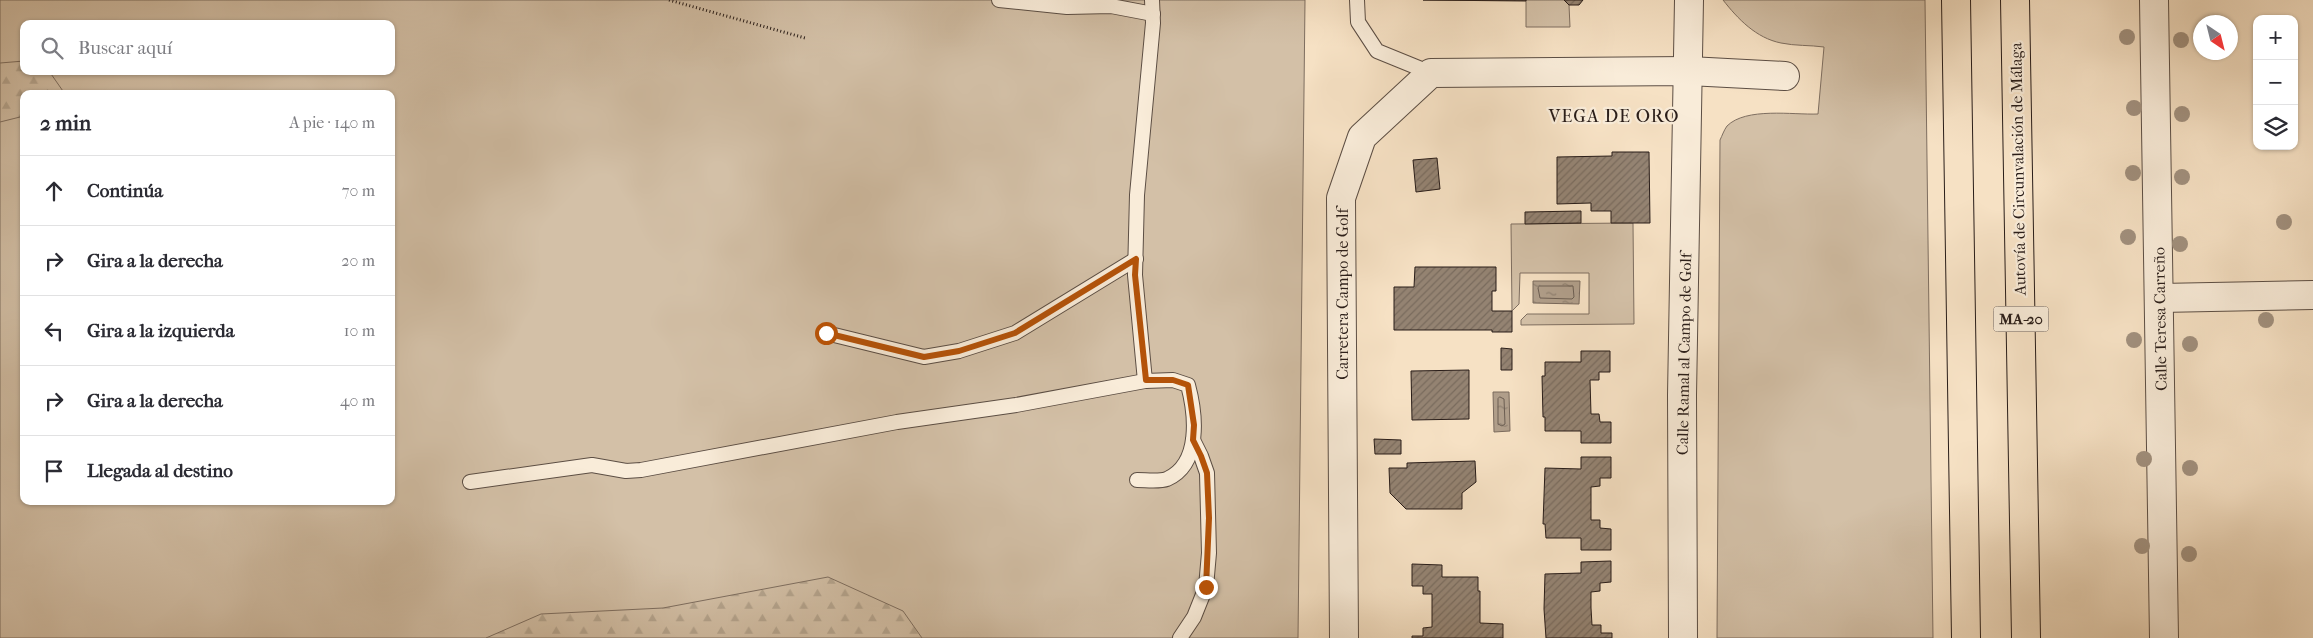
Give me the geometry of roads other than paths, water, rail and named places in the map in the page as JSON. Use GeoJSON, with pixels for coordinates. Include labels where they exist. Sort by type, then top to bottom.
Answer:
{"type":"FeatureCollection","features":[{"type":"Feature","properties":{"kind":"highway"},"geometry":{"type":"LineString","coordinates":[[1956,0],[1966,638]]}},
{"type":"Feature","properties":{"kind":"highway","name":"Autovía de Circunvalación de Málaga"},"geometry":{"type":"LineString","coordinates":[[2015,0],[2026,638]]}},
{"type":"Feature","properties":{"kind":"street"},"geometry":{"type":"LineString","coordinates":[[1689,0],[1689,71]]}},
{"type":"Feature","properties":{"kind":"street","name":"Calle Teresa Carreño"},"geometry":{"type":"LineString","coordinates":[[2154,0],[2164,638]]}},
{"type":"Feature","properties":{"kind":"street"},"geometry":{"type":"LineString","coordinates":[[1430,73],[1689,71],[1785,76]]}},
{"type":"Feature","properties":{"kind":"street","name":"Calle Ramal al Campo de Golf"},"geometry":{"type":"LineString","coordinates":[[1683,638],[1682,395],[1689,71]]}},
{"type":"Feature","properties":{"kind":"street","name":"Carretera Campo de Golf"},"geometry":{"type":"LineString","coordinates":[[1344,638],[1341,198],[1362,137],[1430,73]]}},
{"type":"Feature","properties":{"kind":"street"},"geometry":{"type":"LineString","coordinates":[[2160,298],[2313,295]]}},
{"type":"Feature","properties":{"kind":"lane"},"geometry":{"type":"LineString","coordinates":[[999,0],[1067,7],[1111,6],[1153,14]]}},
{"type":"Feature","properties":{"kind":"lane"},"geometry":{"type":"LineString","coordinates":[[1123,8],[1143,0]]}},
{"type":"Feature","properties":{"kind":"lane"},"geometry":{"type":"LineString","coordinates":[[1146,380],[1135,275],[1137,195],[1153,14],[1152,0]]}},
{"type":"Feature","properties":{"kind":"lane"},"geometry":{"type":"LineString","coordinates":[[1357,0],[1358,22],[1377,51],[1430,73]]}},
{"type":"Feature","properties":{"kind":"lane"},"geometry":{"type":"LineString","coordinates":[[826,333],[924,357],[959,351],[1015,333],[1136,259]]}},
{"type":"Feature","properties":{"kind":"lane"},"geometry":{"type":"LineString","coordinates":[[470,482],[592,465],[626,471],[641,470],[897,422],[1016,405],[1146,380],[1173,380],[1188,385],[1194,425],[1193,440],[1183,468],[1166,480],[1137,480]]}},
{"type":"Feature","properties":{"kind":"lane"},"geometry":{"type":"LineString","coordinates":[[1180,638],[1194,617],[1206,587],[1209,553],[1207,473],[1193,440]]}},
{"type":"Feature","properties":{"kind":"water"},"geometry":{"type":"Polygon","coordinates":[[[1533,281],[1580,281],[1579,304],[1533,303],[1533,281]]]}},
{"type":"Feature","properties":{"kind":"water"},"geometry":{"type":"Polygon","coordinates":[[[1493,392],[1509,392],[1510,431],[1494,432],[1493,392]]]}},
{"type":"Feature","properties":{"kind":"district","name":"VEGA DE ORO"},"geometry":{"type":"Point","coordinates":[1614,116]}}]}
